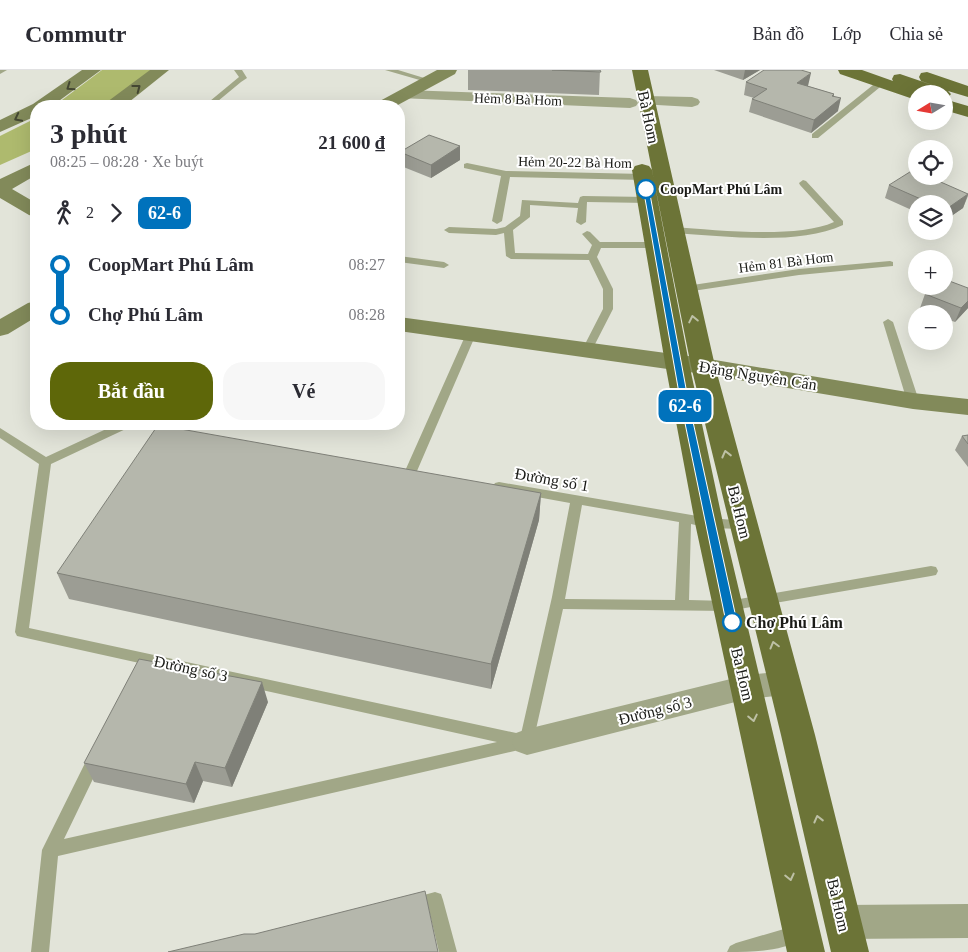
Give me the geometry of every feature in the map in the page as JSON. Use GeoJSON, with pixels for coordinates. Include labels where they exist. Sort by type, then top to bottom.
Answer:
{"type":"FeatureCollection","features":[{"type":"Feature","properties":{"kind":"main road","name":"Ba Hom"},"geometry":{"type":"LineString","coordinates":[[623,70],[638,102],[646,189],[665,238],[690,365],[697,521],[728,606],[804,942]]}},
{"type":"Feature","properties":{"kind":"main road","name":"Bà Hom"},"geometry":{"type":"LineString","coordinates":[[640,70],[638,102],[665,238],[686,289],[690,365],[744,524],[846,937]]}},
{"type":"Feature","properties":{"kind":"main road"},"geometry":{"type":"LineString","coordinates":[[846,70],[910,85]]}},
{"type":"Feature","properties":{"kind":"main road"},"geometry":{"type":"LineString","coordinates":[[906,70],[968,92]]}},
{"type":"Feature","properties":{"kind":"main road"},"geometry":{"type":"LineString","coordinates":[[926,70],[968,84]]}},
{"type":"Feature","properties":{"kind":"main road"},"geometry":{"type":"LineString","coordinates":[[878,76],[908,91]]}},
{"type":"Feature","properties":{"kind":"main road"},"geometry":{"type":"LineString","coordinates":[[953,98],[968,103]]}},
{"type":"Feature","properties":{"kind":"main road"},"geometry":{"type":"LineString","coordinates":[[953,107],[968,112]]}},
{"type":"Feature","properties":{"kind":"street"},"geometry":{"type":"LineString","coordinates":[[50,100],[94,70]]}},
{"type":"Feature","properties":{"kind":"street"},"geometry":{"type":"LineString","coordinates":[[121,100],[161,70]]}},
{"type":"Feature","properties":{"kind":"street"},"geometry":{"type":"LineString","coordinates":[[395,100],[449,70]]}},
{"type":"Feature","properties":{"kind":"street","name":"Hẻm 8 Bà Hom"},"geometry":{"type":"LineString","coordinates":[[405,95],[692,102]]}},
{"type":"Feature","properties":{"kind":"street"},"geometry":{"type":"LineString","coordinates":[[0,127],[30,112]]}},
{"type":"Feature","properties":{"kind":"street"},"geometry":{"type":"LineString","coordinates":[[30,171],[0,188],[30,207]]}},
{"type":"Feature","properties":{"kind":"street"},"geometry":{"type":"LineString","coordinates":[[0,329],[30,312]]}},
{"type":"Feature","properties":{"kind":"street","name":"Đặng Nguyên Cẩn"},"geometry":{"type":"LineString","coordinates":[[405,325],[690,365],[913,401],[968,407]]}},
{"type":"Feature","properties":{"kind":"street","name":"Đường số 3"},"geometry":{"type":"LineString","coordinates":[[527,742],[746,687],[784,683]]}},
{"type":"Feature","properties":{"kind":"street"},"geometry":{"type":"LineString","coordinates":[[846,937],[968,921]]}},
{"type":"Feature","properties":{"kind":"lane"},"geometry":{"type":"LineString","coordinates":[[215,100],[238,80],[243,78],[238,70]]}},
{"type":"Feature","properties":{"kind":"lane"},"geometry":{"type":"LineString","coordinates":[[389,70],[430,81]]}},
{"type":"Feature","properties":{"kind":"lane"},"geometry":{"type":"LineString","coordinates":[[815,136],[878,76]]}},
{"type":"Feature","properties":{"kind":"lane","name":"Hẻm 20-22 Bà Hom"},"geometry":{"type":"LineString","coordinates":[[467,166],[506,174],[646,189]]}},
{"type":"Feature","properties":{"kind":"lane","name":"Hẻm 20-22 Bà Hom"},"geometry":{"type":"LineString","coordinates":[[497,221],[506,174]]}},
{"type":"Feature","properties":{"kind":"lane"},"geometry":{"type":"LineString","coordinates":[[597,245],[721,233],[808,232],[835,227],[840,222],[803,182]]}},
{"type":"Feature","properties":{"kind":"lane"},"geometry":{"type":"LineString","coordinates":[[582,222],[583,199],[646,189]]}},
{"type":"Feature","properties":{"kind":"lane"},"geometry":{"type":"LineString","coordinates":[[449,230],[496,232],[508,229],[524,217],[525,202],[583,206]]}},
{"type":"Feature","properties":{"kind":"lane"},"geometry":{"type":"LineString","coordinates":[[508,229],[511,256],[592,257]]}},
{"type":"Feature","properties":{"kind":"lane"},"geometry":{"type":"LineString","coordinates":[[586,234],[597,245]]}},
{"type":"Feature","properties":{"kind":"lane"},"geometry":{"type":"LineString","coordinates":[[587,350],[608,309],[608,289],[592,257],[597,245]]}},
{"type":"Feature","properties":{"kind":"lane"},"geometry":{"type":"LineString","coordinates":[[405,260],[444,265]]}},
{"type":"Feature","properties":{"kind":"lane","name":"Hẻm 81 Bà Hom"},"geometry":{"type":"LineString","coordinates":[[686,289],[799,272],[890,264]]}},
{"type":"Feature","properties":{"kind":"lane"},"geometry":{"type":"LineString","coordinates":[[888,322],[913,401]]}},
{"type":"Feature","properties":{"kind":"lane"},"geometry":{"type":"LineString","coordinates":[[411,471],[471,334]]}},
{"type":"Feature","properties":{"kind":"lane"},"geometry":{"type":"LineString","coordinates":[[0,432],[45,462],[113,430]]}},
{"type":"Feature","properties":{"kind":"lane"},"geometry":{"type":"LineString","coordinates":[[182,430],[188,431]]}},
{"type":"Feature","properties":{"kind":"lane","name":"Đường số 3"},"geometry":{"type":"LineString","coordinates":[[45,462],[22,632],[527,742]]}},
{"type":"Feature","properties":{"kind":"lane","name":"Đường số 1"},"geometry":{"type":"LineString","coordinates":[[489,484],[697,521],[744,524]]}},
{"type":"Feature","properties":{"kind":"lane"},"geometry":{"type":"LineString","coordinates":[[527,742],[577,500]]}},
{"type":"Feature","properties":{"kind":"lane"},"geometry":{"type":"LineString","coordinates":[[682,606],[697,521]]}},
{"type":"Feature","properties":{"kind":"lane"},"geometry":{"type":"LineString","coordinates":[[557,604],[728,606],[931,571]]}},
{"type":"Feature","properties":{"kind":"lane"},"geometry":{"type":"LineString","coordinates":[[135,675],[143,657]]}},
{"type":"Feature","properties":{"kind":"lane","name":"Đường số 3"},"geometry":{"type":"LineString","coordinates":[[50,850],[527,742]]}},
{"type":"Feature","properties":{"kind":"lane"},"geometry":{"type":"LineString","coordinates":[[40,952],[50,850],[101,745]]}},
{"type":"Feature","properties":{"kind":"lane"},"geometry":{"type":"LineString","coordinates":[[398,910],[435,900],[448,952]]}},
{"type":"Feature","properties":{"kind":"lane"},"geometry":{"type":"LineString","coordinates":[[736,952],[804,942]]}},
{"type":"Feature","properties":{"kind":"shaded area"},"geometry":{"type":"Polygon","coordinates":[[[102,70],[152,70],[113,100],[62,100],[102,70]]]}},
{"type":"Feature","properties":{"kind":"shaded area"},"geometry":{"type":"Polygon","coordinates":[[[30,121],[30,152],[0,165],[0,136],[30,121]]]}},
{"type":"Feature","properties":{"kind":"building"},"geometry":{"type":"Polygon","coordinates":[[[552,70],[600,70],[601,72],[552,70]]]}},
{"type":"Feature","properties":{"kind":"building"},"geometry":{"type":"Polygon","coordinates":[[[764,70],[801,70],[811,73],[797,83],[834,94],[832,96],[841,98],[814,120],[752,99],[767,89],[746,82],[764,70]]]}},
{"type":"Feature","properties":{"kind":"building"},"geometry":{"type":"Polygon","coordinates":[[[429,135],[460,146],[431,165],[405,154],[405,149],[429,135]]]}},
{"type":"Feature","properties":{"kind":"building"},"geometry":{"type":"Polygon","coordinates":[[[908,173],[908,185],[948,185],[968,194],[953,204],[953,195],[912,195],[889,185],[908,173]]]}},
{"type":"Feature","properties":{"kind":"building"},"geometry":{"type":"Polygon","coordinates":[[[953,282],[968,288],[968,301],[961,308],[928,295],[953,295],[953,282]]]}},
{"type":"Feature","properties":{"kind":"building"},"geometry":{"type":"Polygon","coordinates":[[[155,430],[186,430],[541,493],[491,664],[57,573],[155,430]]]}},
{"type":"Feature","properties":{"kind":"building"},"geometry":{"type":"Polygon","coordinates":[[[968,435],[968,444],[962,436],[968,435]]]}},
{"type":"Feature","properties":{"kind":"building"},"geometry":{"type":"Polygon","coordinates":[[[139,659],[262,682],[225,768],[195,762],[186,784],[84,763],[139,659]]]}},
{"type":"Feature","properties":{"kind":"building"},"geometry":{"type":"Polygon","coordinates":[[[425,891],[438,952],[168,952],[244,934],[255,934],[425,891]]]}},
{"type":"Feature","properties":{"kind":"bus line","name":"62-6"},"geometry":{"type":"LineString","coordinates":[[646,189],[684,399],[709,524],[732,622]]}},
{"type":"Feature","properties":{"kind":"place","name":"CoopMart Phú Lâm"},"geometry":{"type":"Point","coordinates":[646,189]}},
{"type":"Feature","properties":{"kind":"place","name":"Chợ Phú Lâm"},"geometry":{"type":"Point","coordinates":[732,622]}}]}
